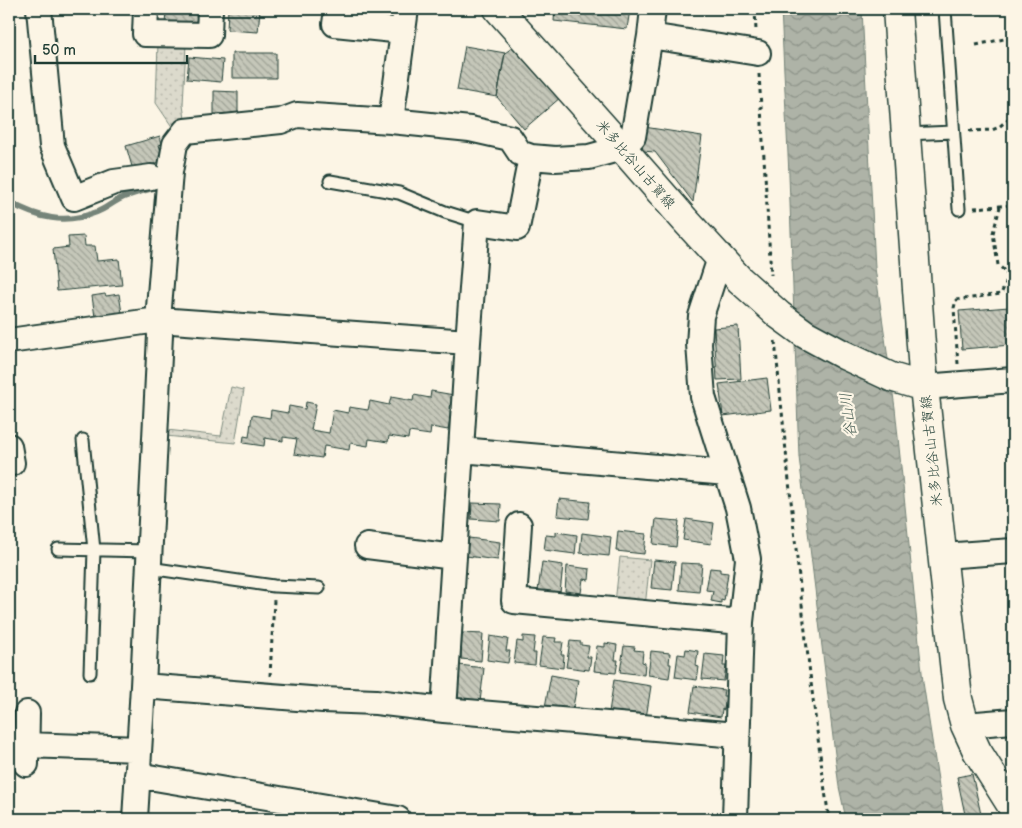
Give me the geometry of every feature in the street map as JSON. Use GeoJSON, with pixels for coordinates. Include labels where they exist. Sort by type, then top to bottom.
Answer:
{"type":"FeatureCollection","features":[{"type":"Feature","properties":{"kind":"main road","name":"米多比谷山古賀線"},"geometry":{"type":"LineString","coordinates":[[498,9],[740,280],[776,312],[805,334],[844,355],[891,377],[924,387],[958,699],[977,751],[1013,808]]}},
{"type":"Feature","properties":{"kind":"main road"},"geometry":{"type":"LineString","coordinates":[[897,9],[924,387]]}},
{"type":"Feature","properties":{"kind":"street"},"geometry":{"type":"LineString","coordinates":[[39,9],[52,146],[74,198],[114,182],[151,177]]}},
{"type":"Feature","properties":{"kind":"street"},"geometry":{"type":"LineString","coordinates":[[146,9],[145,34],[209,35],[210,9]]}},
{"type":"Feature","properties":{"kind":"street"},"geometry":{"type":"LineString","coordinates":[[337,9],[335,24],[404,20],[391,120]]}},
{"type":"Feature","properties":{"kind":"street"},"geometry":{"type":"LineString","coordinates":[[135,819],[160,335],[158,320],[170,172],[175,144],[185,131],[281,121],[297,115],[391,120],[470,129],[510,138],[520,153],[531,157],[555,159],[589,157],[622,148],[633,137],[653,9]]}},
{"type":"Feature","properties":{"kind":"street"},"geometry":{"type":"LineString","coordinates":[[650,36],[758,53]]}},
{"type":"Feature","properties":{"kind":"street"},"geometry":{"type":"LineString","coordinates":[[444,710],[477,222],[518,228],[531,157]]}},
{"type":"Feature","properties":{"kind":"street"},"geometry":{"type":"LineString","coordinates":[[720,258],[701,316],[699,344],[703,398],[738,508],[748,559],[741,622],[735,819]]}},
{"type":"Feature","properties":{"kind":"street"},"geometry":{"type":"LineString","coordinates":[[9,341],[158,320],[468,342]]}},
{"type":"Feature","properties":{"kind":"street"},"geometry":{"type":"LineString","coordinates":[[924,387],[1013,380]]}},
{"type":"Feature","properties":{"kind":"street"},"geometry":{"type":"LineString","coordinates":[[461,450],[728,474]]}},
{"type":"Feature","properties":{"kind":"street"},"geometry":{"type":"LineString","coordinates":[[519,525],[514,601],[741,622]]}},
{"type":"Feature","properties":{"kind":"street"},"geometry":{"type":"LineString","coordinates":[[367,546],[454,557]]}},
{"type":"Feature","properties":{"kind":"street"},"geometry":{"type":"LineString","coordinates":[[943,556],[1013,551]]}},
{"type":"Feature","properties":{"kind":"street"},"geometry":{"type":"LineString","coordinates":[[143,686],[323,700],[376,702],[444,710],[737,735]]}},
{"type":"Feature","properties":{"kind":"street"},"geometry":{"type":"LineString","coordinates":[[27,713],[26,754],[139,749]]}},
{"type":"Feature","properties":{"kind":"street"},"geometry":{"type":"LineString","coordinates":[[966,725],[1013,721]]}},
{"type":"Feature","properties":{"kind":"street"},"geometry":{"type":"LineString","coordinates":[[138,775],[398,819]]}},
{"type":"Feature","properties":{"kind":"lane"},"geometry":{"type":"LineString","coordinates":[[945,9],[959,209]]}},
{"type":"Feature","properties":{"kind":"lane"},"geometry":{"type":"LineString","coordinates":[[906,134],[953,132]]}},
{"type":"Feature","properties":{"kind":"lane"},"geometry":{"type":"LineString","coordinates":[[330,181],[399,193],[445,212],[477,222]]}},
{"type":"Feature","properties":{"kind":"lane"},"geometry":{"type":"LineString","coordinates":[[83,440],[94,550],[90,673]]}},
{"type":"Feature","properties":{"kind":"lane"},"geometry":{"type":"LineString","coordinates":[[58,549],[94,550],[149,559],[274,586],[318,588]]}},
{"type":"Feature","properties":{"kind":"path"},"geometry":{"type":"LineString","coordinates":[[755,9],[776,312],[795,547],[829,819]]}},
{"type":"Feature","properties":{"kind":"path"},"geometry":{"type":"LineString","coordinates":[[976,45],[1013,39]]}},
{"type":"Feature","properties":{"kind":"path"},"geometry":{"type":"LineString","coordinates":[[953,132],[992,130],[1013,115]]}},
{"type":"Feature","properties":{"kind":"path"},"geometry":{"type":"LineString","coordinates":[[959,209],[1013,206]]}},
{"type":"Feature","properties":{"kind":"path"},"geometry":{"type":"LineString","coordinates":[[960,384],[954,308],[956,300],[1001,294],[1006,282],[1007,273],[998,265],[993,233],[1000,207]]}},
{"type":"Feature","properties":{"kind":"path"},"geometry":{"type":"LineString","coordinates":[[269,696],[274,586]]}},
{"type":"Feature","properties":{"kind":"shaded area"},"geometry":{"type":"Polygon","coordinates":[[[158,43],[186,44],[183,105],[186,126],[173,128],[156,103],[158,43]]]}},
{"type":"Feature","properties":{"kind":"shaded area"},"geometry":{"type":"Polygon","coordinates":[[[231,387],[244,390],[235,443],[166,436],[167,430],[221,436],[231,387]]]}},
{"type":"Feature","properties":{"kind":"shaded area"},"geometry":{"type":"Polygon","coordinates":[[[620,557],[650,560],[645,607],[615,603],[620,557]]]}},
{"type":"Feature","properties":{"kind":"water","name":"谷山川"},"geometry":{"type":"Polygon","coordinates":[[[781,9],[862,9],[875,268],[895,408],[923,682],[944,819],[846,819],[839,787],[799,457],[781,9]]]}},
{"type":"Feature","properties":{"kind":"building"},"geometry":{"type":"Polygon","coordinates":[[[166,9],[197,9],[196,28],[165,26],[166,9]]]}},
{"type":"Feature","properties":{"kind":"building"},"geometry":{"type":"Polygon","coordinates":[[[228,9],[260,10],[258,32],[227,30],[228,9]]]}},
{"type":"Feature","properties":{"kind":"building"},"geometry":{"type":"Polygon","coordinates":[[[555,9],[630,9],[627,29],[554,21],[555,9]]]}},
{"type":"Feature","properties":{"kind":"building"},"geometry":{"type":"Polygon","coordinates":[[[516,45],[561,97],[524,129],[497,97],[505,53],[516,45]]]}},
{"type":"Feature","properties":{"kind":"building"},"geometry":{"type":"Polygon","coordinates":[[[465,46],[505,53],[497,97],[457,90],[465,46]]]}},
{"type":"Feature","properties":{"kind":"building"},"geometry":{"type":"Polygon","coordinates":[[[232,53],[276,53],[276,78],[232,78],[232,53]]]}},
{"type":"Feature","properties":{"kind":"building"},"geometry":{"type":"Polygon","coordinates":[[[189,57],[223,60],[221,82],[187,79],[189,57]]]}},
{"type":"Feature","properties":{"kind":"building"},"geometry":{"type":"Polygon","coordinates":[[[214,91],[238,92],[238,114],[214,114],[214,91]]]}},
{"type":"Feature","properties":{"kind":"building"},"geometry":{"type":"Polygon","coordinates":[[[644,127],[702,136],[693,202],[655,152],[642,151],[644,127]]]}},
{"type":"Feature","properties":{"kind":"building"},"geometry":{"type":"Polygon","coordinates":[[[160,136],[162,144],[159,145],[164,161],[133,170],[126,146],[160,136]]]}},
{"type":"Feature","properties":{"kind":"building"},"geometry":{"type":"Polygon","coordinates":[[[84,236],[85,246],[95,246],[97,261],[119,259],[122,285],[57,291],[53,249],[69,247],[68,237],[84,236]]]}},
{"type":"Feature","properties":{"kind":"building"},"geometry":{"type":"Polygon","coordinates":[[[105,294],[106,296],[119,294],[122,313],[95,317],[92,296],[105,294]]]}},
{"type":"Feature","properties":{"kind":"building"},"geometry":{"type":"Polygon","coordinates":[[[1009,307],[1011,345],[962,349],[959,311],[1009,307]]]}},
{"type":"Feature","properties":{"kind":"building"},"geometry":{"type":"Polygon","coordinates":[[[738,326],[741,379],[717,380],[714,328],[738,326]]]}},
{"type":"Feature","properties":{"kind":"building"},"geometry":{"type":"Polygon","coordinates":[[[767,378],[771,410],[723,416],[719,384],[767,378]]]}},
{"type":"Feature","properties":{"kind":"building"},"geometry":{"type":"Polygon","coordinates":[[[431,391],[454,395],[448,430],[431,427],[430,435],[409,432],[408,439],[389,436],[388,442],[369,439],[368,446],[350,443],[349,450],[324,446],[322,458],[294,454],[297,439],[283,437],[283,441],[265,438],[264,446],[243,443],[244,436],[249,437],[252,415],[270,418],[271,410],[288,413],[289,406],[305,409],[306,402],[316,404],[311,430],[329,433],[333,410],[348,413],[349,407],[368,410],[370,401],[389,405],[391,397],[413,401],[414,395],[430,398],[431,391]]]}},
{"type":"Feature","properties":{"kind":"building"},"geometry":{"type":"Polygon","coordinates":[[[559,499],[590,502],[588,519],[557,516],[559,499]]]}},
{"type":"Feature","properties":{"kind":"building"},"geometry":{"type":"Polygon","coordinates":[[[472,503],[501,504],[500,521],[471,519],[472,503]]]}},
{"type":"Feature","properties":{"kind":"building"},"geometry":{"type":"Polygon","coordinates":[[[656,519],[679,521],[676,547],[653,544],[656,519]]]}},
{"type":"Feature","properties":{"kind":"building"},"geometry":{"type":"Polygon","coordinates":[[[686,519],[714,523],[711,544],[683,540],[686,519]]]}},
{"type":"Feature","properties":{"kind":"building"},"geometry":{"type":"Polygon","coordinates":[[[618,531],[646,534],[644,554],[616,551],[618,531]]]}},
{"type":"Feature","properties":{"kind":"building"},"geometry":{"type":"Polygon","coordinates":[[[556,532],[577,535],[575,554],[544,550],[546,535],[556,536],[556,532]]]}},
{"type":"Feature","properties":{"kind":"building"},"geometry":{"type":"Polygon","coordinates":[[[582,533],[611,537],[609,556],[580,553],[582,533]]]}},
{"type":"Feature","properties":{"kind":"building"},"geometry":{"type":"Polygon","coordinates":[[[469,538],[500,542],[498,560],[466,556],[469,538]]]}},
{"type":"Feature","properties":{"kind":"building"},"geometry":{"type":"Polygon","coordinates":[[[654,560],[675,562],[672,590],[651,588],[654,560]]]}},
{"type":"Feature","properties":{"kind":"building"},"geometry":{"type":"Polygon","coordinates":[[[542,562],[563,565],[560,593],[538,591],[542,562]]]}},
{"type":"Feature","properties":{"kind":"building"},"geometry":{"type":"Polygon","coordinates":[[[681,563],[702,564],[699,592],[679,590],[681,563]]]}},
{"type":"Feature","properties":{"kind":"building"},"geometry":{"type":"Polygon","coordinates":[[[567,566],[590,569],[589,580],[583,579],[581,593],[565,591],[567,566]]]}},
{"type":"Feature","properties":{"kind":"building"},"geometry":{"type":"Polygon","coordinates":[[[710,568],[720,569],[720,572],[728,573],[724,601],[721,600],[721,603],[711,601],[713,591],[706,590],[710,568]]]}},
{"type":"Feature","properties":{"kind":"building"},"geometry":{"type":"Polygon","coordinates":[[[462,633],[483,634],[481,661],[461,659],[462,633]]]}},
{"type":"Feature","properties":{"kind":"building"},"geometry":{"type":"Polygon","coordinates":[[[490,636],[508,639],[506,651],[510,651],[508,663],[487,660],[490,636]]]}},
{"type":"Feature","properties":{"kind":"building"},"geometry":{"type":"Polygon","coordinates":[[[523,636],[535,637],[533,653],[536,653],[535,665],[514,663],[517,641],[523,642],[523,636]]]}},
{"type":"Feature","properties":{"kind":"building"},"geometry":{"type":"Polygon","coordinates":[[[543,637],[556,638],[555,642],[563,642],[561,655],[564,655],[563,668],[539,665],[543,637]]]}},
{"type":"Feature","properties":{"kind":"building"},"geometry":{"type":"Polygon","coordinates":[[[570,641],[581,642],[581,645],[589,646],[587,657],[591,657],[589,670],[566,667],[570,641]]]}},
{"type":"Feature","properties":{"kind":"building"},"geometry":{"type":"Polygon","coordinates":[[[605,643],[617,645],[615,660],[618,660],[616,673],[594,671],[597,646],[605,647],[605,643]]]}},
{"type":"Feature","properties":{"kind":"building"},"geometry":{"type":"Polygon","coordinates":[[[624,646],[635,647],[634,650],[643,651],[644,675],[620,672],[624,646]]]}},
{"type":"Feature","properties":{"kind":"building"},"geometry":{"type":"Polygon","coordinates":[[[686,649],[698,651],[696,666],[699,667],[697,680],[675,677],[678,654],[685,655],[686,649]]]}},
{"type":"Feature","properties":{"kind":"building"},"geometry":{"type":"Polygon","coordinates":[[[651,651],[670,653],[669,678],[648,675],[651,651]]]}},
{"type":"Feature","properties":{"kind":"building"},"geometry":{"type":"Polygon","coordinates":[[[705,654],[724,656],[723,666],[726,666],[724,681],[702,679],[705,654]]]}},
{"type":"Feature","properties":{"kind":"building"},"geometry":{"type":"Polygon","coordinates":[[[459,665],[484,668],[480,702],[456,699],[459,665]]]}},
{"type":"Feature","properties":{"kind":"building"},"geometry":{"type":"Polygon","coordinates":[[[551,675],[578,680],[572,712],[545,707],[551,675]]]}},
{"type":"Feature","properties":{"kind":"building"},"geometry":{"type":"Polygon","coordinates":[[[614,680],[651,686],[646,718],[609,712],[614,680]]]}},
{"type":"Feature","properties":{"kind":"building"},"geometry":{"type":"Polygon","coordinates":[[[694,686],[724,690],[723,696],[726,696],[721,717],[690,712],[694,686]]]}},
{"type":"Feature","properties":{"kind":"building"},"geometry":{"type":"Polygon","coordinates":[[[972,774],[982,819],[966,819],[957,777],[972,774]]]}},
{"type":"Feature","properties":{"kind":"waterway"},"geometry":{"type":"LineString","coordinates":[[9,202],[41,216],[62,219],[73,218],[97,212],[124,197],[157,187]]}}]}
